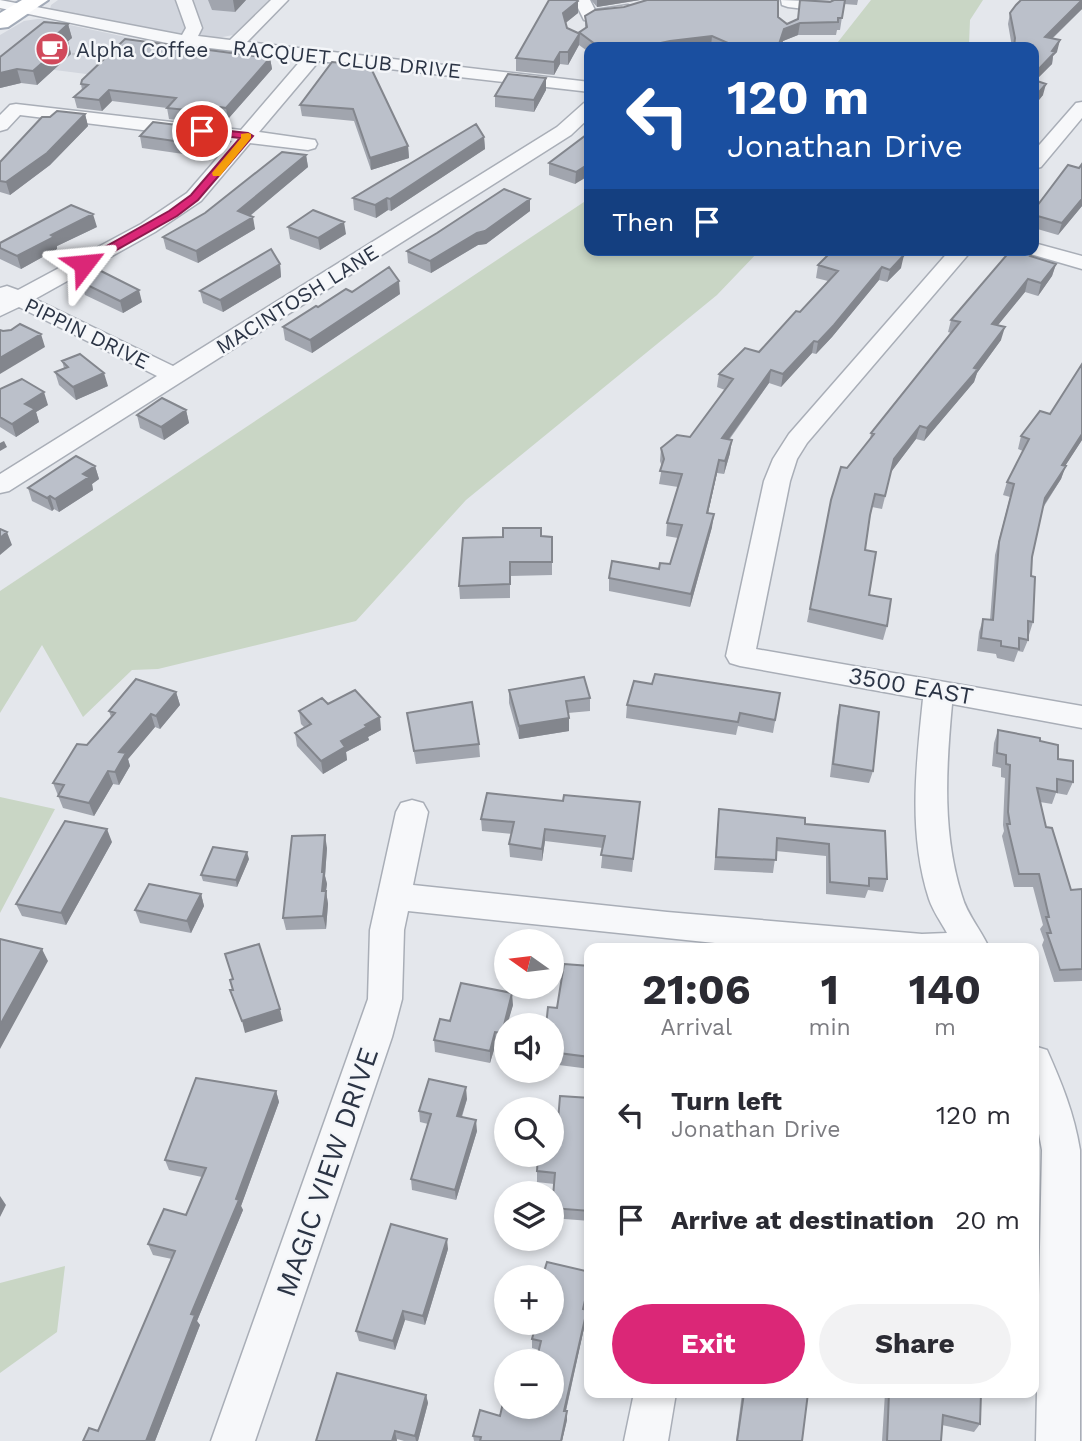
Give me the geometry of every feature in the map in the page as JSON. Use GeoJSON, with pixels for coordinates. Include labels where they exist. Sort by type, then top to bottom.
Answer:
{"type":"FeatureCollection","features":[{"type":"Feature","properties":{"kind":"main road"},"geometry":{"type":"LineString","coordinates":[[0,22],[30,4]]}},
{"type":"Feature","properties":{"kind":"street"},"geometry":{"type":"LineString","coordinates":[[184,0],[194,28],[187,41]]}},
{"type":"Feature","properties":{"kind":"street"},"geometry":{"type":"LineString","coordinates":[[234,46],[280,0]]}},
{"type":"Feature","properties":{"kind":"street","name":"RACQUET CLUB DRIVE"},"geometry":{"type":"LineString","coordinates":[[0,3],[30,4],[114,29],[187,41],[584,86]]}},
{"type":"Feature","properties":{"kind":"street"},"geometry":{"type":"LineString","coordinates":[[788,6],[829,7]]}},
{"type":"Feature","properties":{"kind":"street"},"geometry":{"type":"LineString","coordinates":[[573,25],[587,8],[638,10]]}},
{"type":"Feature","properties":{"kind":"street"},"geometry":{"type":"LineString","coordinates":[[6,299],[173,214],[208,184],[315,55]]}},
{"type":"Feature","properties":{"kind":"street"},"geometry":{"type":"LineString","coordinates":[[1039,157],[1082,107]]}},
{"type":"Feature","properties":{"kind":"street"},"geometry":{"type":"LineString","coordinates":[[0,125],[16,109],[308,144]]}},
{"type":"Feature","properties":{"kind":"street","name":"MACINTOSH LANE"},"geometry":{"type":"LineString","coordinates":[[0,485],[564,131],[584,113]]}},
{"type":"Feature","properties":{"kind":"street"},"geometry":{"type":"LineString","coordinates":[[1039,250],[1082,263]]}},
{"type":"Feature","properties":{"kind":"street","name":"3500 EAST"},"geometry":{"type":"LineString","coordinates":[[957,256],[813,421],[785,459],[777,481],[740,656],[1082,717]]}},
{"type":"Feature","properties":{"kind":"street","name":"PIPPIN DRIVE"},"geometry":{"type":"LineString","coordinates":[[6,299],[174,376]]}},
{"type":"Feature","properties":{"kind":"street"},"geometry":{"type":"LineString","coordinates":[[937,691],[930,781],[933,838],[946,900],[968,943]]}},
{"type":"Feature","properties":{"kind":"street","name":"MAGIC VIEW DRIVE"},"geometry":{"type":"LineString","coordinates":[[233,1441],[374,1037],[384,999],[387,930],[412,813]]}},
{"type":"Feature","properties":{"kind":"street"},"geometry":{"type":"LineString","coordinates":[[393,896],[668,937],[807,943]]}},
{"type":"Feature","properties":{"kind":"street"},"geometry":{"type":"LineString","coordinates":[[1039,1074],[1056,1115],[1061,1150],[1058,1441]]}},
{"type":"Feature","properties":{"kind":"street"},"geometry":{"type":"LineString","coordinates":[[646,1441],[654,1398]]}},
{"type":"Feature","properties":{"kind":"path"},"geometry":{"type":"LineString","coordinates":[[72,54],[82,55]]}},
{"type":"Feature","properties":{"kind":"shaded area"},"geometry":{"type":"Polygon","coordinates":[[[58,0],[269,0],[233,35],[212,39],[171,34],[50,9],[58,0]]]}},
{"type":"Feature","properties":{"kind":"shaded area"},"geometry":{"type":"Polygon","coordinates":[[[37,19],[135,39],[94,75],[0,63],[0,35],[24,21],[37,19]]]}},
{"type":"Feature","properties":{"kind":"green space"},"geometry":{"type":"Polygon","coordinates":[[[871,0],[983,0],[970,20],[969,42],[838,42],[871,0]]]}},
{"type":"Feature","properties":{"kind":"green space"},"geometry":{"type":"Polygon","coordinates":[[[584,202],[584,256],[754,256],[717,295],[466,500],[356,621],[158,669],[132,670],[83,717],[42,645],[0,713],[0,591],[584,202]]]}},
{"type":"Feature","properties":{"kind":"green space"},"geometry":{"type":"Polygon","coordinates":[[[0,797],[55,809],[0,913],[0,797]]]}},
{"type":"Feature","properties":{"kind":"green space"},"geometry":{"type":"Polygon","coordinates":[[[65,1266],[57,1332],[0,1373],[0,1283],[65,1266]]]}},
{"type":"Feature","properties":{"kind":"building"},"geometry":{"type":"Polygon","coordinates":[[[549,0],[578,1],[563,13],[567,28],[578,33],[587,27],[585,16],[595,10],[624,7],[647,0],[778,0],[778,17],[787,24],[798,19],[800,0],[845,0],[842,18],[838,18],[838,22],[800,23],[784,29],[780,42],[726,42],[712,36],[665,42],[592,42],[580,33],[568,52],[560,52],[554,62],[516,58],[549,0]]]}},
{"type":"Feature","properties":{"kind":"building"},"geometry":{"type":"Polygon","coordinates":[[[1021,0],[1082,0],[1045,37],[1060,40],[1052,51],[1055,52],[1039,69],[1039,42],[1015,42],[1010,13],[1021,0]]]}},
{"type":"Feature","properties":{"kind":"building"},"geometry":{"type":"Polygon","coordinates":[[[44,22],[68,24],[53,38],[68,40],[33,71],[17,69],[0,73],[0,57],[44,22]]]}},
{"type":"Feature","properties":{"kind":"building"},"geometry":{"type":"Polygon","coordinates":[[[125,39],[270,58],[226,108],[220,107],[215,113],[167,108],[176,98],[109,90],[99,100],[74,97],[88,85],[81,84],[82,80],[125,39]]]}},
{"type":"Feature","properties":{"kind":"building"},"geometry":{"type":"Polygon","coordinates":[[[332,62],[370,66],[408,146],[370,158],[353,109],[300,105],[332,62]]]}},
{"type":"Feature","properties":{"kind":"building"},"geometry":{"type":"Polygon","coordinates":[[[508,74],[546,78],[534,100],[495,96],[508,74]]]}},
{"type":"Feature","properties":{"kind":"building"},"geometry":{"type":"Polygon","coordinates":[[[1039,82],[1046,84],[1039,92],[1039,82]]]}},
{"type":"Feature","properties":{"kind":"building"},"geometry":{"type":"Polygon","coordinates":[[[57,111],[85,114],[47,153],[6,182],[0,181],[0,162],[42,117],[50,117],[57,111]]]}},
{"type":"Feature","properties":{"kind":"building"},"geometry":{"type":"Polygon","coordinates":[[[153,122],[201,128],[188,143],[140,136],[153,122]]]}},
{"type":"Feature","properties":{"kind":"building"},"geometry":{"type":"Polygon","coordinates":[[[476,124],[484,137],[390,199],[375,205],[353,198],[476,124]]]}},
{"type":"Feature","properties":{"kind":"building"},"geometry":{"type":"Polygon","coordinates":[[[584,137],[584,167],[576,172],[549,163],[584,137]]]}},
{"type":"Feature","properties":{"kind":"building"},"geometry":{"type":"Polygon","coordinates":[[[282,152],[306,155],[238,211],[253,217],[196,251],[163,237],[205,213],[282,152]]]}},
{"type":"Feature","properties":{"kind":"building"},"geometry":{"type":"Polygon","coordinates":[[[1082,164],[1082,199],[1062,223],[1039,216],[1039,203],[1068,165],[1079,168],[1082,164]]]}},
{"type":"Feature","properties":{"kind":"building"},"geometry":{"type":"Polygon","coordinates":[[[504,189],[530,199],[485,231],[430,261],[407,251],[437,233],[504,189]]]}},
{"type":"Feature","properties":{"kind":"building"},"geometry":{"type":"Polygon","coordinates":[[[71,205],[93,214],[17,256],[0,248],[0,243],[71,205]]]}},
{"type":"Feature","properties":{"kind":"building"},"geometry":{"type":"Polygon","coordinates":[[[313,210],[344,222],[318,238],[288,227],[313,210]]]}},
{"type":"Feature","properties":{"kind":"building"},"geometry":{"type":"Polygon","coordinates":[[[271,249],[280,264],[220,300],[200,291],[271,249]]]}},
{"type":"Feature","properties":{"kind":"building"},"geometry":{"type":"Polygon","coordinates":[[[827,256],[903,256],[890,270],[882,267],[834,325],[818,342],[814,341],[783,374],[771,370],[722,438],[732,440],[725,461],[719,460],[707,513],[714,514],[691,594],[609,578],[612,561],[659,569],[660,563],[670,564],[682,525],[667,523],[682,474],[660,471],[664,459],[661,448],[677,435],[690,437],[733,379],[719,374],[745,348],[759,352],[796,311],[800,312],[838,271],[818,265],[827,256]]]}},
{"type":"Feature","properties":{"kind":"building"},"geometry":{"type":"Polygon","coordinates":[[[1006,256],[1030,256],[1056,264],[1041,283],[1028,279],[992,324],[1005,327],[974,368],[978,369],[927,428],[920,426],[894,459],[885,496],[875,494],[865,550],[876,552],[869,595],[891,599],[887,626],[810,609],[831,500],[841,467],[847,468],[874,434],[871,433],[960,322],[951,320],[1006,256]]]}},
{"type":"Feature","properties":{"kind":"building"},"geometry":{"type":"Polygon","coordinates":[[[389,267],[399,281],[310,340],[283,327],[346,289],[352,292],[389,267]]]}},
{"type":"Feature","properties":{"kind":"building"},"geometry":{"type":"Polygon","coordinates":[[[101,271],[139,290],[120,301],[81,282],[101,271]]]}},
{"type":"Feature","properties":{"kind":"building"},"geometry":{"type":"Polygon","coordinates":[[[20,324],[41,334],[0,358],[0,330],[11,330],[20,324]]]}},
{"type":"Feature","properties":{"kind":"building"},"geometry":{"type":"Polygon","coordinates":[[[80,354],[104,373],[73,387],[55,372],[68,367],[62,361],[80,354]]]}},
{"type":"Feature","properties":{"kind":"building"},"geometry":{"type":"Polygon","coordinates":[[[1082,364],[1082,434],[1062,465],[1066,466],[1045,498],[1032,557],[1031,576],[1035,577],[1033,622],[1028,621],[1028,640],[1019,638],[1019,649],[1001,646],[1001,641],[981,638],[983,619],[993,620],[999,542],[1014,484],[1007,482],[1029,439],[1021,436],[1040,411],[1050,414],[1082,364]]]}},
{"type":"Feature","properties":{"kind":"building"},"geometry":{"type":"Polygon","coordinates":[[[22,379],[44,392],[25,404],[35,409],[12,424],[0,417],[0,389],[22,379]]]}},
{"type":"Feature","properties":{"kind":"building"},"geometry":{"type":"Polygon","coordinates":[[[162,398],[186,410],[161,427],[137,415],[162,398]]]}},
{"type":"Feature","properties":{"kind":"building"},"geometry":{"type":"Polygon","coordinates":[[[76,456],[95,466],[83,474],[89,477],[55,499],[28,488],[76,456]]]}},
{"type":"Feature","properties":{"kind":"building"},"geometry":{"type":"Polygon","coordinates":[[[503,528],[541,528],[541,536],[552,537],[552,562],[510,562],[510,584],[459,586],[463,538],[503,537],[503,528]]]}},
{"type":"Feature","properties":{"kind":"building"},"geometry":{"type":"Polygon","coordinates":[[[0,529],[7,532],[0,538],[0,529]]]}},
{"type":"Feature","properties":{"kind":"building"},"geometry":{"type":"Polygon","coordinates":[[[655,674],[780,693],[775,720],[740,713],[738,722],[627,705],[634,681],[652,684],[655,674]]]}},
{"type":"Feature","properties":{"kind":"building"},"geometry":{"type":"Polygon","coordinates":[[[584,677],[590,698],[566,701],[569,718],[519,726],[509,690],[584,677]]]}},
{"type":"Feature","properties":{"kind":"building"},"geometry":{"type":"Polygon","coordinates":[[[136,679],[176,692],[156,716],[151,714],[119,752],[126,753],[115,772],[108,771],[89,803],[58,796],[64,785],[53,783],[77,744],[87,745],[115,713],[109,711],[136,679]]]}},
{"type":"Feature","properties":{"kind":"building"},"geometry":{"type":"Polygon","coordinates":[[[355,690],[380,717],[341,741],[345,747],[321,761],[295,733],[311,724],[299,711],[322,698],[328,704],[355,690]]]}},
{"type":"Feature","properties":{"kind":"building"},"geometry":{"type":"Polygon","coordinates":[[[472,702],[479,744],[414,751],[407,713],[472,702]]]}},
{"type":"Feature","properties":{"kind":"building"},"geometry":{"type":"Polygon","coordinates":[[[840,705],[879,712],[873,771],[833,764],[840,705]]]}},
{"type":"Feature","properties":{"kind":"building"},"geometry":{"type":"Polygon","coordinates":[[[998,730],[1040,738],[1040,741],[1058,745],[1058,759],[1073,761],[1073,782],[1057,779],[1057,792],[1037,788],[1046,827],[1052,828],[1071,890],[1082,889],[1082,969],[1060,970],[1047,933],[1051,933],[1046,917],[1049,917],[1039,874],[1019,874],[1007,824],[1010,824],[1010,765],[1006,764],[1006,755],[997,753],[998,730]]]}},
{"type":"Feature","properties":{"kind":"building"},"geometry":{"type":"Polygon","coordinates":[[[487,793],[563,801],[564,795],[640,802],[633,859],[601,855],[605,836],[545,829],[542,849],[509,844],[514,822],[481,819],[487,793]]]}},
{"type":"Feature","properties":{"kind":"building"},"geometry":{"type":"Polygon","coordinates":[[[719,809],[805,818],[805,824],[885,831],[887,879],[869,878],[869,886],[830,882],[829,844],[777,838],[776,860],[716,857],[719,809]]]}},
{"type":"Feature","properties":{"kind":"building"},"geometry":{"type":"Polygon","coordinates":[[[65,821],[107,829],[61,913],[16,904],[65,821]]]}},
{"type":"Feature","properties":{"kind":"building"},"geometry":{"type":"Polygon","coordinates":[[[325,835],[322,891],[326,891],[323,916],[283,918],[292,836],[325,835]]]}},
{"type":"Feature","properties":{"kind":"building"},"geometry":{"type":"Polygon","coordinates":[[[213,847],[247,852],[236,880],[201,875],[213,847]]]}},
{"type":"Feature","properties":{"kind":"building"},"geometry":{"type":"Polygon","coordinates":[[[149,884],[201,894],[187,921],[135,910],[149,884]]]}},
{"type":"Feature","properties":{"kind":"building"},"geometry":{"type":"Polygon","coordinates":[[[0,939],[42,949],[0,1025],[0,939]]]}},
{"type":"Feature","properties":{"kind":"building"},"geometry":{"type":"Polygon","coordinates":[[[259,944],[280,1009],[242,1021],[230,990],[233,990],[230,980],[233,979],[225,954],[259,944]]]}},
{"type":"Feature","properties":{"kind":"building"},"geometry":{"type":"Polygon","coordinates":[[[564,964],[584,966],[584,1056],[564,1054],[564,1013],[547,1013],[548,1007],[557,1008],[558,999],[564,999],[564,964]]]}},
{"type":"Feature","properties":{"kind":"building"},"geometry":{"type":"Polygon","coordinates":[[[461,983],[494,989],[494,999],[510,999],[507,1013],[494,1013],[494,1036],[490,1051],[434,1040],[440,1019],[450,1021],[461,983]]]}},
{"type":"Feature","properties":{"kind":"building"},"geometry":{"type":"Polygon","coordinates":[[[196,1078],[276,1091],[236,1199],[239,1200],[191,1314],[195,1315],[146,1441],[83,1441],[89,1428],[98,1431],[175,1251],[148,1244],[164,1209],[186,1215],[206,1168],[165,1160],[196,1078]]]}},
{"type":"Feature","properties":{"kind":"building"},"geometry":{"type":"Polygon","coordinates":[[[429,1079],[466,1087],[457,1116],[476,1120],[455,1190],[411,1179],[431,1114],[419,1111],[429,1079]]]}},
{"type":"Feature","properties":{"kind":"building"},"geometry":{"type":"Polygon","coordinates":[[[560,1096],[584,1098],[584,1211],[564,1209],[564,1181],[554,1181],[555,1173],[537,1171],[537,1167],[564,1167],[564,1097],[560,1096]]]}},
{"type":"Feature","properties":{"kind":"building"},"geometry":{"type":"Polygon","coordinates":[[[391,1224],[447,1239],[423,1316],[403,1311],[393,1341],[356,1331],[391,1224]]]}},
{"type":"Feature","properties":{"kind":"building"},"geometry":{"type":"Polygon","coordinates":[[[564,1266],[584,1271],[584,1323],[564,1411],[564,1349],[539,1349],[541,1341],[532,1339],[533,1335],[564,1335],[564,1266]]]}},
{"type":"Feature","properties":{"kind":"building"},"geometry":{"type":"Polygon","coordinates":[[[337,1373],[426,1395],[415,1436],[395,1431],[392,1441],[316,1441],[337,1373]]]}},
{"type":"Feature","properties":{"kind":"building"},"geometry":{"type":"Polygon","coordinates":[[[743,1398],[807,1398],[802,1441],[737,1441],[743,1398]]]}},
{"type":"Feature","properties":{"kind":"building"},"geometry":{"type":"Polygon","coordinates":[[[889,1398],[981,1398],[980,1424],[943,1415],[941,1441],[887,1441],[889,1398]]]}},
{"type":"Feature","properties":{"kind":"building"},"geometry":{"type":"Polygon","coordinates":[[[480,1410],[494,1414],[494,1419],[564,1419],[564,1411],[567,1411],[561,1441],[480,1441],[481,1437],[473,1436],[480,1410]]]}},
{"type":"Feature","properties":{"kind":"slow traffic"},"geometry":{"type":"LineString","coordinates":[[217,173],[248,136],[245,136]]}},
{"type":"Feature","properties":{"kind":"place","name":"Alpha Coffee"},"geometry":{"type":"Point","coordinates":[52,49]}},
{"type":"Feature","properties":{"kind":"route"},"geometry":{"type":"LineString","coordinates":[[84,264],[173,214],[208,184],[248,136],[202,131]]}}]}
